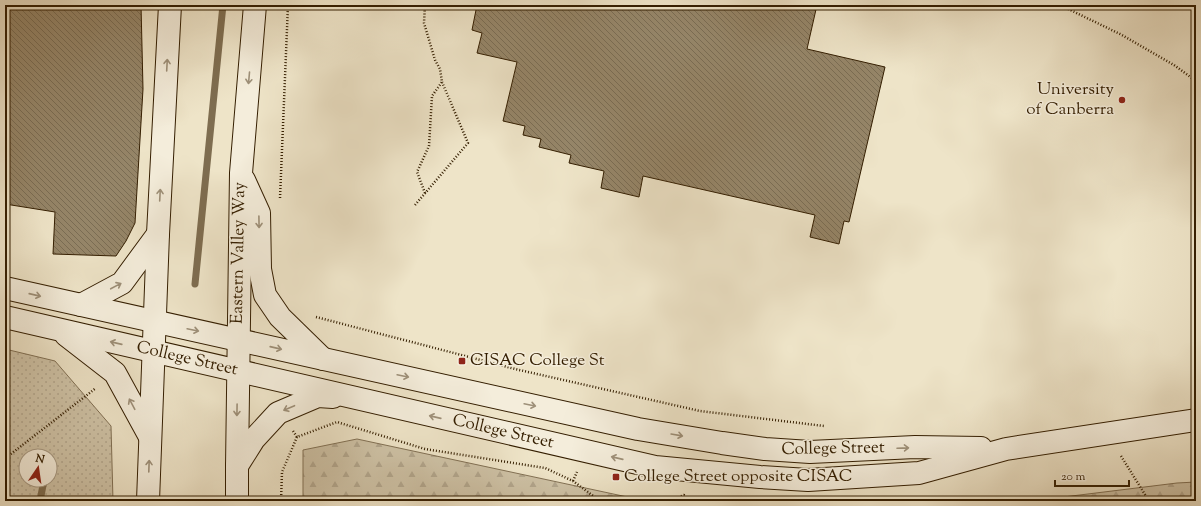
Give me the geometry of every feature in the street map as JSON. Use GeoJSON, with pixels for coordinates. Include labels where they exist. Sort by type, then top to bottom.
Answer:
{"type":"FeatureCollection","features":[{"type":"Feature","properties":{"kind":"street"},"geometry":{"type":"LineString","coordinates":[[148,501],[158,234],[170,5]]}},
{"type":"Feature","properties":{"kind":"street","name":"Eastern Valley Way"},"geometry":{"type":"LineString","coordinates":[[238,501],[236,466],[241,173],[255,5]]}},
{"type":"Feature","properties":{"kind":"street"},"geometry":{"type":"LineString","coordinates":[[241,173],[259,213],[260,269],[265,295],[280,317],[323,359]]}},
{"type":"Feature","properties":{"kind":"street"},"geometry":{"type":"LineString","coordinates":[[81,305],[122,283],[158,234]]}},
{"type":"Feature","properties":{"kind":"street","name":"College Street"},"geometry":{"type":"LineString","coordinates":[[5,288],[638,429],[765,450],[810,452],[915,447],[1006,449]]}},
{"type":"Feature","properties":{"kind":"street","name":"College Street"},"geometry":{"type":"LineString","coordinates":[[5,317],[654,467],[760,477],[808,480],[919,473],[1006,449],[1196,420]]}},
{"type":"Feature","properties":{"kind":"street"},"geometry":{"type":"LineString","coordinates":[[59,330],[116,373],[150,438]]}},
{"type":"Feature","properties":{"kind":"street"},"geometry":{"type":"LineString","coordinates":[[236,466],[254,439],[278,413],[318,396],[368,401]]}},
{"type":"Feature","properties":{"kind":"path"},"geometry":{"type":"LineString","coordinates":[[280,200],[288,5]]}},
{"type":"Feature","properties":{"kind":"path"},"geometry":{"type":"LineString","coordinates":[[415,205],[468,143],[442,82],[440,69],[435,60],[424,23],[425,5]]}},
{"type":"Feature","properties":{"kind":"path"},"geometry":{"type":"LineString","coordinates":[[1060,5],[1122,35],[1174,65],[1196,81]]}},
{"type":"Feature","properties":{"kind":"path"},"geometry":{"type":"LineString","coordinates":[[425,193],[417,172],[429,146],[432,96],[442,82]]}},
{"type":"Feature","properties":{"kind":"path"},"geometry":{"type":"LineString","coordinates":[[313,316],[515,369],[693,409],[825,426]]}},
{"type":"Feature","properties":{"kind":"path"},"geometry":{"type":"LineString","coordinates":[[5,467],[7,457],[116,373]]}},
{"type":"Feature","properties":{"kind":"path"},"geometry":{"type":"LineString","coordinates":[[278,413],[297,437]]}},
{"type":"Feature","properties":{"kind":"path"},"geometry":{"type":"LineString","coordinates":[[281,501],[282,472],[297,437],[337,422],[425,449],[545,468],[573,481],[600,501]]}},
{"type":"Feature","properties":{"kind":"path"},"geometry":{"type":"LineString","coordinates":[[1121,456],[1149,501]]}},
{"type":"Feature","properties":{"kind":"path"},"geometry":{"type":"LineString","coordinates":[[670,501],[684,495],[691,496]]}},
{"type":"Feature","properties":{"kind":"green space"},"geometry":{"type":"Polygon","coordinates":[[[5,349],[55,361],[111,426],[113,501],[5,501],[5,349]]]}},
{"type":"Feature","properties":{"kind":"green space"},"geometry":{"type":"Polygon","coordinates":[[[357,439],[646,501],[303,501],[303,450],[357,439]]]}},
{"type":"Feature","properties":{"kind":"green space"},"geometry":{"type":"Polygon","coordinates":[[[1196,482],[1196,501],[1031,501],[1177,483],[1196,482]]]}},
{"type":"Feature","properties":{"kind":"building"},"geometry":{"type":"Polygon","coordinates":[[[5,5],[141,5],[143,89],[135,223],[116,256],[53,254],[55,212],[5,204],[5,5]]]}},
{"type":"Feature","properties":{"kind":"building"},"geometry":{"type":"Polygon","coordinates":[[[477,5],[817,5],[807,49],[885,67],[849,222],[844,221],[839,244],[810,237],[815,215],[643,176],[639,197],[601,188],[604,171],[569,163],[571,155],[539,147],[541,139],[523,135],[525,126],[503,121],[517,62],[477,53],[482,33],[472,30],[477,5]]]}},
{"type":"Feature","properties":{"kind":"waterway"},"geometry":{"type":"LineString","coordinates":[[195,284],[223,5]]}},
{"type":"Feature","properties":{"kind":"waterway"},"geometry":{"type":"LineString","coordinates":[[40,501],[42,488]]}},
{"type":"Feature","properties":{"kind":"place","name":"University of Canberra"},"geometry":{"type":"Point","coordinates":[1122,100]}},
{"type":"Feature","properties":{"kind":"place","name":"CISAC College St"},"geometry":{"type":"Point","coordinates":[462,361]}},
{"type":"Feature","properties":{"kind":"place","name":"College Street opposite CISAC"},"geometry":{"type":"Point","coordinates":[616,477]}}]}
